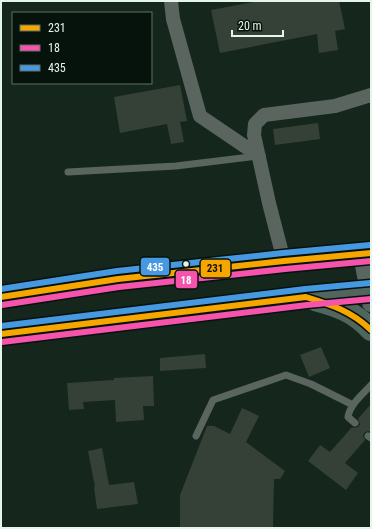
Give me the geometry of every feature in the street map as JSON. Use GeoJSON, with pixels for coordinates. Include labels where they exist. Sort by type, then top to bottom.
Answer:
{"type":"FeatureCollection","features":[{"type":"Feature","properties":{"kind":"highway"},"geometry":{"type":"LineString","coordinates":[[1,297],[118,279],[284,261],[367,254]]}},
{"type":"Feature","properties":{"kind":"highway"},"geometry":{"type":"LineString","coordinates":[[1,334],[306,297],[370,295]]}},
{"type":"Feature","properties":{"kind":"highway"},"geometry":{"type":"LineString","coordinates":[[306,297],[330,304],[349,312],[365,323],[371,330]]}},
{"type":"Feature","properties":{"kind":"street"},"geometry":{"type":"LineString","coordinates":[[171,1],[173,19],[200,116],[258,156]]}},
{"type":"Feature","properties":{"kind":"street"},"geometry":{"type":"LineString","coordinates":[[284,261],[258,156],[254,134],[255,124],[264,115],[335,106],[371,95]]}},
{"type":"Feature","properties":{"kind":"street"},"geometry":{"type":"LineString","coordinates":[[367,254],[370,295]]}},
{"type":"Feature","properties":{"kind":"lane"},"geometry":{"type":"LineString","coordinates":[[68,172],[176,166],[258,156]]}},
{"type":"Feature","properties":{"kind":"lane"},"geometry":{"type":"LineString","coordinates":[[196,436],[213,400],[286,375],[311,384],[353,405]]}},
{"type":"Feature","properties":{"kind":"lane"},"geometry":{"type":"LineString","coordinates":[[355,423],[348,417],[349,411],[371,385]]}},
{"type":"Feature","properties":{"kind":"building"},"geometry":{"type":"Polygon","coordinates":[[[259,1],[339,1],[345,29],[335,31],[338,50],[319,53],[317,34],[220,53],[211,10],[259,1]]]}},
{"type":"Feature","properties":{"kind":"building"},"geometry":{"type":"Polygon","coordinates":[[[180,85],[187,121],[180,122],[184,142],[171,144],[167,124],[120,133],[114,97],[180,85]]]}},
{"type":"Feature","properties":{"kind":"building"},"geometry":{"type":"Polygon","coordinates":[[[318,123],[320,139],[275,145],[273,129],[318,123]]]}},
{"type":"Feature","properties":{"kind":"building"},"geometry":{"type":"Polygon","coordinates":[[[321,347],[330,368],[309,377],[300,355],[321,347]]]}},
{"type":"Feature","properties":{"kind":"building"},"geometry":{"type":"Polygon","coordinates":[[[205,354],[206,368],[160,371],[160,358],[205,354]]]}},
{"type":"Feature","properties":{"kind":"building"},"geometry":{"type":"Polygon","coordinates":[[[153,376],[154,406],[143,406],[144,420],[116,422],[115,400],[83,402],[84,409],[69,410],[67,383],[153,376]]]}},
{"type":"Feature","properties":{"kind":"building"},"geometry":{"type":"Polygon","coordinates":[[[371,404],[371,432],[368,431],[364,433],[363,436],[365,440],[345,463],[358,473],[346,490],[308,461],[320,445],[330,452],[352,427],[358,427],[360,424],[358,419],[371,404]]]}},
{"type":"Feature","properties":{"kind":"building"},"geometry":{"type":"Polygon","coordinates":[[[242,408],[259,416],[246,442],[285,471],[280,479],[274,479],[273,528],[180,528],[180,495],[207,426],[214,426],[230,434],[242,408]]]}},
{"type":"Feature","properties":{"kind":"building"},"geometry":{"type":"Polygon","coordinates":[[[102,448],[109,485],[134,482],[138,504],[97,509],[95,487],[88,451],[102,448]]]}},
{"type":"Feature","properties":{"kind":"transit line","name":"435"},"geometry":{"type":"LineString","coordinates":[[1,289],[117,271],[370,245]]}},
{"type":"Feature","properties":{"kind":"transit line","name":"231"},"geometry":{"type":"LineString","coordinates":[[1,297],[118,279],[371,253]]}},
{"type":"Feature","properties":{"kind":"transit line","name":"18"},"geometry":{"type":"LineString","coordinates":[[2,305],[119,287],[371,261]]}},
{"type":"Feature","properties":{"kind":"transit line","name":"435"},"geometry":{"type":"LineString","coordinates":[[1,326],[305,289],[370,283]]}},
{"type":"Feature","properties":{"kind":"transit line","name":"231"},"geometry":{"type":"LineString","coordinates":[[1,334],[306,297],[341,309],[364,323],[371,330]]}},
{"type":"Feature","properties":{"kind":"transit line","name":"18"},"geometry":{"type":"LineString","coordinates":[[2,342],[307,305],[371,299]]}}]}
